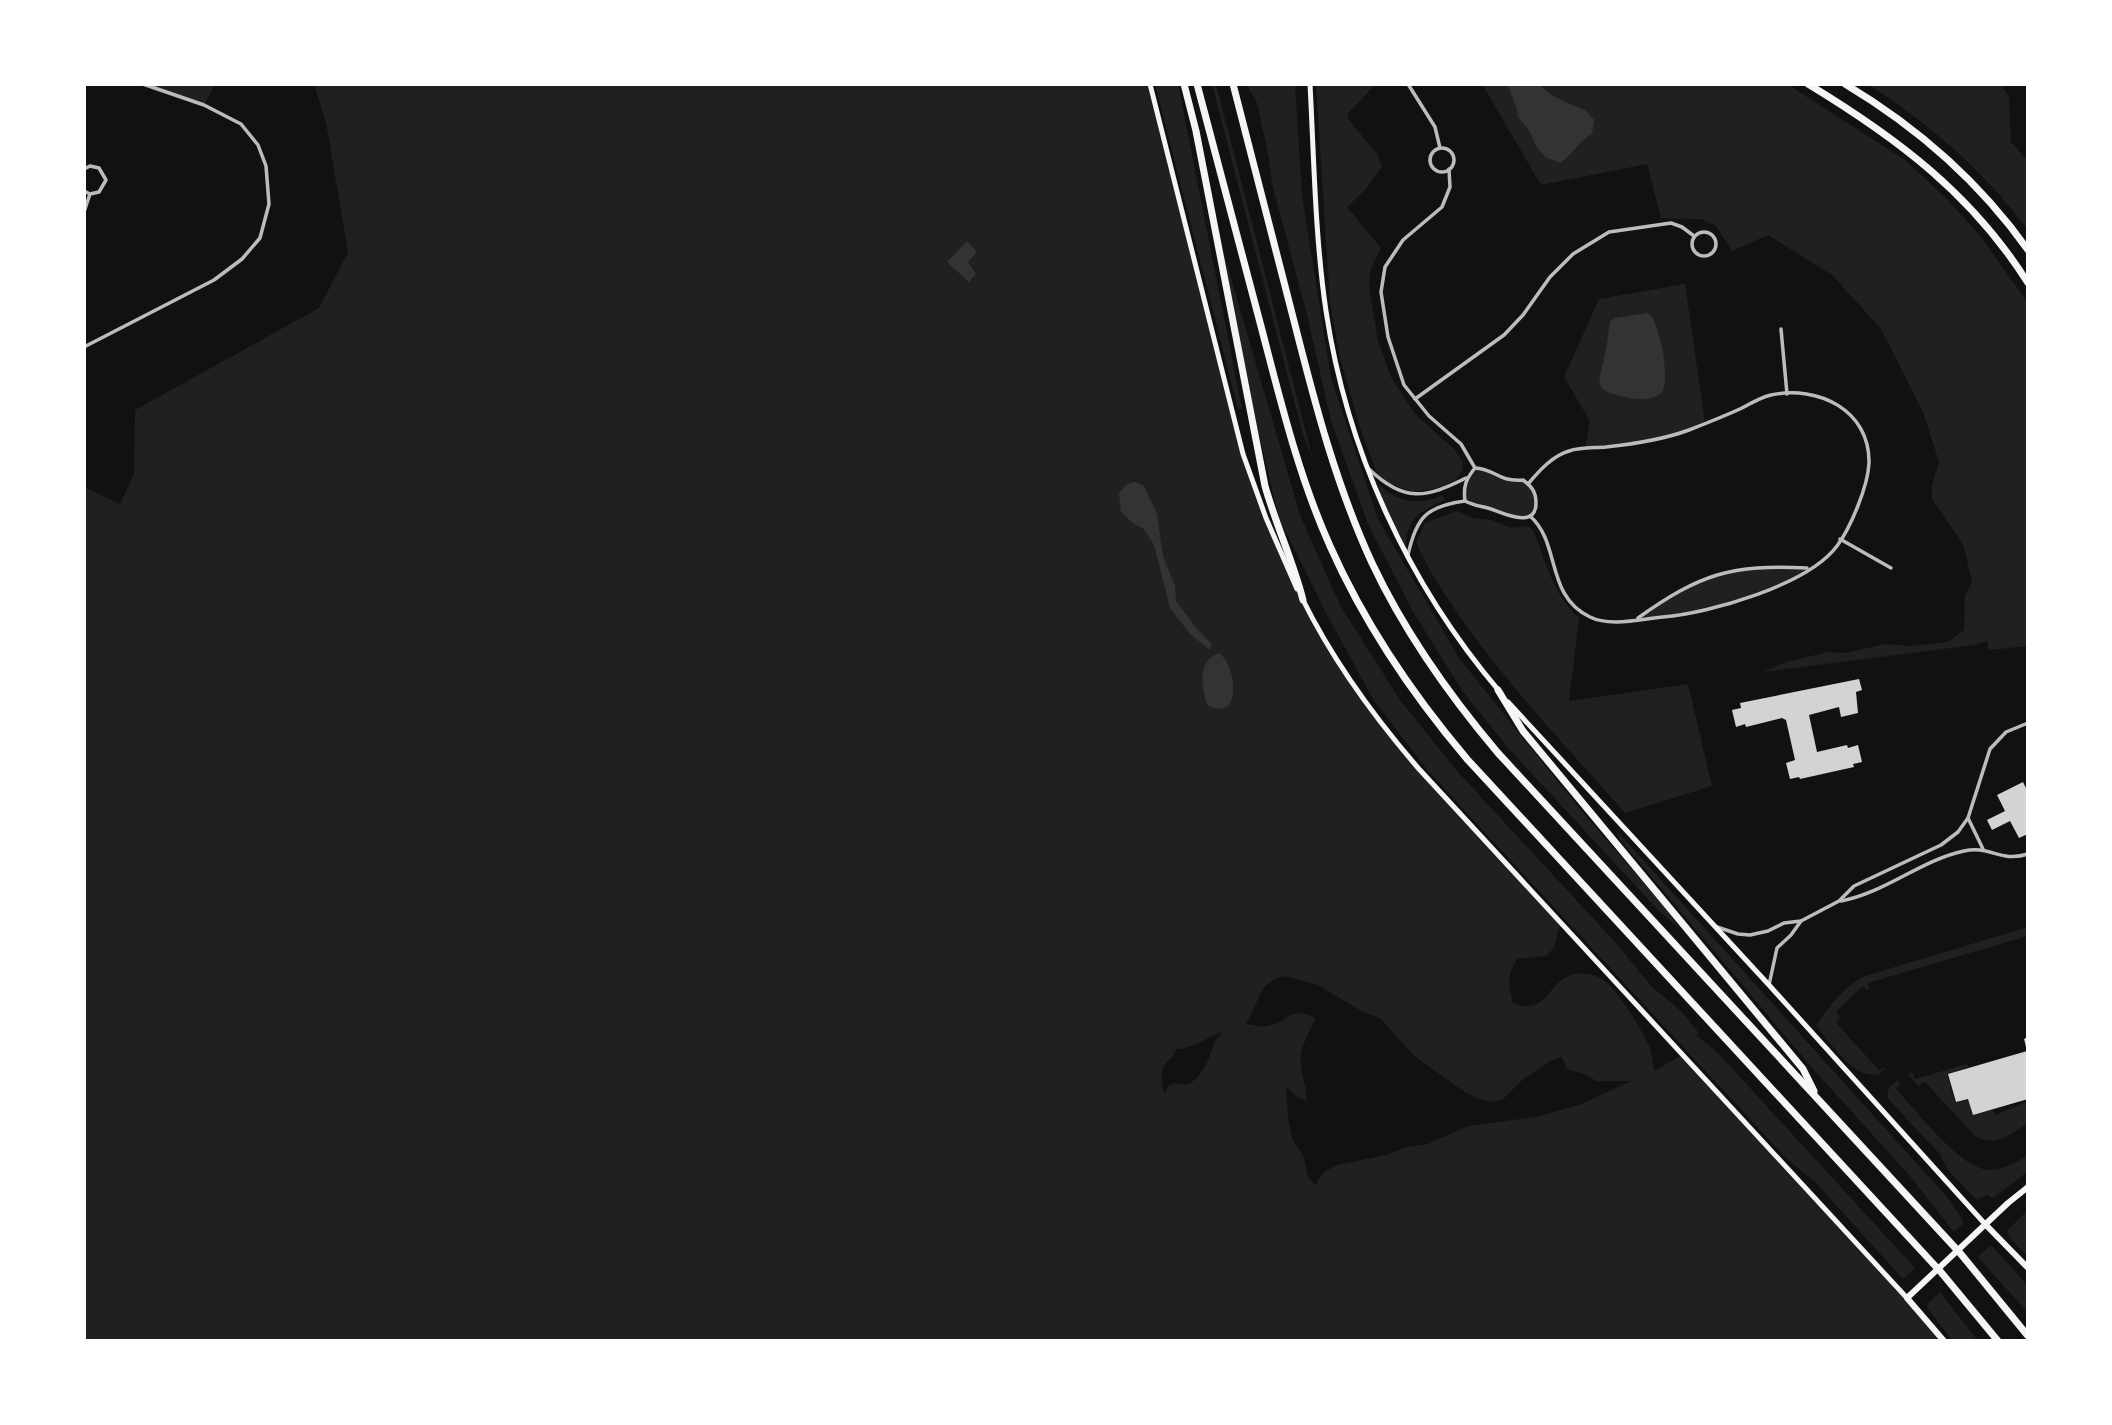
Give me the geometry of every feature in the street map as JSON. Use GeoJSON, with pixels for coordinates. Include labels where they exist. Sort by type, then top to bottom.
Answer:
{"type":"FeatureCollection","features":[{"type":"Feature","properties":{"kind":"highway"},"geometry":{"type":"LineString","coordinates":[[1184,84],[1196,131],[1265,486],[1295,567],[1303,600]]}},
{"type":"Feature","properties":{"kind":"highway"},"geometry":{"type":"LineString","coordinates":[[1197,84],[1286,423],[1306,485],[1343,573],[1389,657],[1426,710],[1467,759],[1940,1271],[1998,1341]]}},
{"type":"Feature","properties":{"kind":"highway"},"geometry":{"type":"LineString","coordinates":[[1233,84],[1326,444],[1373,565],[1438,677],[1498,753],[1967,1261],[2028,1336]]}},
{"type":"Feature","properties":{"kind":"highway"},"geometry":{"type":"LineString","coordinates":[[1808,84],[1880,129],[1930,169],[1976,215],[2028,283]]}},
{"type":"Feature","properties":{"kind":"highway"},"geometry":{"type":"LineString","coordinates":[[1845,84],[1908,125],[1937,150],[1984,195],[2028,250]]}},
{"type":"Feature","properties":{"kind":"highway"},"geometry":{"type":"LineString","coordinates":[[1498,690],[1523,731],[1803,1069],[1817,1098]]}},
{"type":"Feature","properties":{"kind":"main road"},"geometry":{"type":"LineString","coordinates":[[1150,84],[1244,454],[1266,518],[1303,600],[1326,642],[1372,710],[1419,769],[1944,1341]]}},
{"type":"Feature","properties":{"kind":"main road"},"geometry":{"type":"LineString","coordinates":[[1310,84],[1319,246],[1326,311],[1342,391],[1367,467],[1408,557],[1459,640],[1498,690],[2028,1268]]}},
{"type":"Feature","properties":{"kind":"main road"},"geometry":{"type":"LineString","coordinates":[[1907,1298],[2028,1187]]}},
{"type":"Feature","properties":{"kind":"street"},"geometry":{"type":"LineString","coordinates":[[85,345],[214,280],[242,259],[260,238],[269,204],[266,166],[258,145],[241,124],[204,105],[143,84]]}},
{"type":"Feature","properties":{"kind":"street"},"geometry":{"type":"LineString","coordinates":[[1408,84],[1435,127],[1440,148]]}},
{"type":"Feature","properties":{"kind":"street"},"geometry":{"type":"LineString","coordinates":[[1449,169],[1438,172],[1430,164],[1433,152],[1440,148],[1448,150],[1453,156],[1449,169],[1450,187],[1442,207],[1403,240],[1385,267],[1381,292],[1388,337],[1404,385],[1429,416],[1461,444],[1475,468]]}},
{"type":"Feature","properties":{"kind":"street"},"geometry":{"type":"LineString","coordinates":[[84,169],[95,166],[106,175],[103,189],[90,194],[84,191]]}},
{"type":"Feature","properties":{"kind":"street"},"geometry":{"type":"LineString","coordinates":[[84,212],[90,194]]}},
{"type":"Feature","properties":{"kind":"street"},"geometry":{"type":"LineString","coordinates":[[1415,399],[1504,335],[1523,315],[1550,277],[1573,254],[1609,232],[1671,223],[1694,236]]}},
{"type":"Feature","properties":{"kind":"street"},"geometry":{"type":"LineString","coordinates":[[1705,232],[1712,235],[1716,246],[1712,253],[1701,256],[1694,252],[1691,244],[1694,236],[1705,232]]}},
{"type":"Feature","properties":{"kind":"street"},"geometry":{"type":"LineString","coordinates":[[1781,329],[1787,394]]}},
{"type":"Feature","properties":{"kind":"street"},"geometry":{"type":"LineString","coordinates":[[1528,484],[1544,466],[1568,451],[1653,441],[1685,431],[1770,395],[1801,393],[1827,398],[1850,414],[1864,435],[1869,462],[1866,481],[1854,514],[1836,547],[1820,563],[1783,583],[1728,605],[1679,616],[1612,622],[1591,618],[1573,606],[1562,591],[1543,534],[1537,522],[1530,516]]}},
{"type":"Feature","properties":{"kind":"street"},"geometry":{"type":"LineString","coordinates":[[1367,467],[1393,489],[1419,495],[1440,491],[1468,477]]}},
{"type":"Feature","properties":{"kind":"street"},"geometry":{"type":"LineString","coordinates":[[1408,557],[1413,531],[1421,518],[1450,503],[1465,501],[1521,519],[1530,516],[1536,508],[1532,487],[1523,480],[1509,481],[1486,469],[1475,468]]}},
{"type":"Feature","properties":{"kind":"street"},"geometry":{"type":"LineString","coordinates":[[1465,501],[1463,488],[1475,468]]}},
{"type":"Feature","properties":{"kind":"street"},"geometry":{"type":"LineString","coordinates":[[1840,539],[1892,568]]}},
{"type":"Feature","properties":{"kind":"street"},"geometry":{"type":"LineString","coordinates":[[1636,620],[1673,593],[1729,571],[1766,566],[1809,569]]}},
{"type":"Feature","properties":{"kind":"street"},"geometry":{"type":"LineString","coordinates":[[1839,901],[1854,886],[1941,845],[1958,832],[1968,818],[1990,749],[2006,732],[2028,723]]}},
{"type":"Feature","properties":{"kind":"street"},"geometry":{"type":"LineString","coordinates":[[1968,818],[1983,849]]}},
{"type":"Feature","properties":{"kind":"street"},"geometry":{"type":"LineString","coordinates":[[1769,985],[1777,948],[1801,921],[1839,901],[1860,897],[1967,850],[1983,849],[2007,858],[2028,855]]}},
{"type":"Feature","properties":{"kind":"street"},"geometry":{"type":"LineString","coordinates":[[1716,927],[1750,935],[1768,931],[1784,923],[1801,921]]}},
{"type":"Feature","properties":{"kind":"shaded area"},"geometry":{"type":"Polygon","coordinates":[[[150,84],[215,84],[204,105],[150,84]]]}},
{"type":"Feature","properties":{"kind":"shaded area"},"geometry":{"type":"Polygon","coordinates":[[[314,84],[1150,84],[1253,485],[1315,624],[1384,727],[1563,926],[1559,927],[1554,947],[1547,956],[1517,959],[1509,980],[1513,1003],[1533,1006],[1571,975],[1587,974],[1602,979],[1622,1000],[1640,1029],[1650,1048],[1654,1071],[1682,1055],[1944,1341],[84,1341],[84,487],[120,504],[134,474],[135,410],[319,308],[348,252],[326,123],[314,84]],[[1284,976],[1275,979],[1263,989],[1245,1024],[1268,1026],[1300,1013],[1316,1018],[1304,1044],[1301,1058],[1306,1101],[1286,1086],[1292,1139],[1303,1155],[1308,1176],[1315,1185],[1324,1172],[1337,1165],[1428,1144],[1468,1126],[1536,1117],[1579,1105],[1631,1081],[1596,1081],[1587,1075],[1567,1069],[1562,1057],[1552,1060],[1522,1080],[1503,1099],[1491,1102],[1479,1099],[1466,1093],[1414,1056],[1381,1019],[1316,984],[1284,976]],[[1222,1032],[1176,1049],[1162,1070],[1164,1093],[1172,1084],[1189,1084],[1197,1078],[1222,1032]]]}},
{"type":"Feature","properties":{"kind":"shaded area"},"geometry":{"type":"Polygon","coordinates":[[[1155,84],[1178,84],[1242,409],[1238,409],[1155,84]]]}},
{"type":"Feature","properties":{"kind":"shaded area"},"geometry":{"type":"Polygon","coordinates":[[[1212,84],[1216,84],[1313,460],[1303,435],[1212,84]]]}},
{"type":"Feature","properties":{"kind":"shaded area"},"geometry":{"type":"Polygon","coordinates":[[[1246,84],[1295,84],[1302,195],[1331,378],[1378,519],[1459,658],[1680,929],[1659,911],[1510,750],[1463,692],[1412,610],[1368,524],[1331,421],[1307,315],[1272,184],[1257,103],[1246,84]]]}},
{"type":"Feature","properties":{"kind":"shaded area"},"geometry":{"type":"Polygon","coordinates":[[[1316,84],[1388,84],[1374,86],[1347,114],[1377,154],[1382,167],[1364,191],[1347,207],[1381,248],[1371,269],[1369,287],[1378,341],[1391,377],[1415,414],[1455,450],[1463,462],[1462,471],[1455,480],[1439,488],[1413,492],[1388,483],[1377,473],[1360,428],[1340,358],[1330,302],[1316,84]]]}},
{"type":"Feature","properties":{"kind":"shaded area"},"geometry":{"type":"Polygon","coordinates":[[[1482,84],[1787,84],[1905,160],[1948,200],[1981,237],[2028,303],[2028,646],[1989,650],[1987,641],[1975,645],[1763,672],[1786,662],[1828,652],[1845,653],[1885,644],[1911,646],[1948,642],[1964,630],[1965,596],[1972,581],[1963,544],[1932,499],[1932,485],[1939,462],[1923,412],[1881,329],[1832,275],[1768,235],[1732,251],[1716,226],[1701,219],[1661,218],[1647,164],[1541,185],[1482,84]]]}},
{"type":"Feature","properties":{"kind":"shaded area"},"geometry":{"type":"Polygon","coordinates":[[[1507,84],[1538,84],[1553,96],[1586,111],[1594,120],[1592,134],[1560,163],[1545,157],[1518,117],[1507,84]]]}},
{"type":"Feature","properties":{"kind":"shaded area"},"geometry":{"type":"Polygon","coordinates":[[[1867,84],[2001,84],[2009,97],[2011,142],[2028,161],[2028,230],[1974,168],[1912,115],[1867,84]]]}},
{"type":"Feature","properties":{"kind":"shaded area"},"geometry":{"type":"Polygon","coordinates":[[[967,241],[977,252],[968,262],[976,274],[969,282],[947,262],[967,241]]]}},
{"type":"Feature","properties":{"kind":"shaded area"},"geometry":{"type":"Polygon","coordinates":[[[1222,247],[1300,515],[1340,605],[1400,700],[1458,772],[1615,942],[1652,987],[1682,1012],[1699,1033],[1696,1035],[1717,1052],[1915,1268],[1903,1279],[1815,1182],[1786,1158],[1429,772],[1373,699],[1327,615],[1279,518],[1255,417],[1222,247]]]}},
{"type":"Feature","properties":{"kind":"shaded area"},"geometry":{"type":"Polygon","coordinates":[[[1685,284],[1705,423],[1653,441],[1585,449],[1590,421],[1564,377],[1599,299],[1685,284]]]}},
{"type":"Feature","properties":{"kind":"shaded area"},"geometry":{"type":"Polygon","coordinates":[[[1648,313],[1660,338],[1665,365],[1664,387],[1658,395],[1646,399],[1634,399],[1609,392],[1601,386],[1600,374],[1610,322],[1614,318],[1648,313]]]}},
{"type":"Feature","properties":{"kind":"shaded area"},"geometry":{"type":"Polygon","coordinates":[[[1475,468],[1507,479],[1523,480],[1532,487],[1536,507],[1530,516],[1521,519],[1465,501],[1466,483],[1475,468]]]}},
{"type":"Feature","properties":{"kind":"shaded area"},"geometry":{"type":"Polygon","coordinates":[[[1135,482],[1144,486],[1157,514],[1163,556],[1175,586],[1176,601],[1212,644],[1209,649],[1190,634],[1170,608],[1154,545],[1144,529],[1121,512],[1119,493],[1127,484],[1135,482]]]}},
{"type":"Feature","properties":{"kind":"shaded area"},"geometry":{"type":"Polygon","coordinates":[[[1377,483],[1392,495],[1408,501],[1425,501],[1443,495],[1445,500],[1422,512],[1412,522],[1406,547],[1394,526],[1377,483]]]}},
{"type":"Feature","properties":{"kind":"shaded area"},"geometry":{"type":"Polygon","coordinates":[[[1457,511],[1511,528],[1527,526],[1533,530],[1557,588],[1579,618],[1569,701],[1688,684],[1712,786],[1625,813],[1495,664],[1429,569],[1416,542],[1425,523],[1457,511]]]}},
{"type":"Feature","properties":{"kind":"shaded area"},"geometry":{"type":"Polygon","coordinates":[[[1737,569],[1809,569],[1783,583],[1709,610],[1636,620],[1673,593],[1737,569]]]}},
{"type":"Feature","properties":{"kind":"shaded area"},"geometry":{"type":"Polygon","coordinates":[[[1219,653],[1230,670],[1233,691],[1231,701],[1226,707],[1218,709],[1207,705],[1202,675],[1207,662],[1219,653]]]}},
{"type":"Feature","properties":{"kind":"shaded area"},"geometry":{"type":"Polygon","coordinates":[[[1616,830],[1948,1198],[1963,1220],[1963,1224],[1954,1232],[1909,1175],[1814,1070],[1618,837],[1616,830]]]}},
{"type":"Feature","properties":{"kind":"shaded area"},"geometry":{"type":"Polygon","coordinates":[[[2028,927],[2028,936],[1868,983],[1869,990],[1862,987],[1836,1011],[1840,1017],[1836,1023],[1879,1070],[1886,1067],[1879,1074],[1870,1075],[1852,1066],[1816,1026],[1837,998],[1865,976],[2028,927]]]}},
{"type":"Feature","properties":{"kind":"shaded area"},"geometry":{"type":"Polygon","coordinates":[[[1967,1064],[1968,1067],[1947,1074],[1955,1103],[1968,1100],[1973,1115],[1993,1110],[1995,1115],[2028,1101],[2028,1123],[2002,1139],[1982,1139],[1974,1135],[1925,1082],[1918,1086],[1909,1075],[1912,1072],[1915,1079],[1967,1064]]]}},
{"type":"Feature","properties":{"kind":"shaded area"},"geometry":{"type":"Polygon","coordinates":[[[1897,1081],[1900,1085],[1896,1089],[1939,1137],[1964,1159],[1977,1167],[1993,1170],[2009,1166],[2028,1155],[2028,1171],[1996,1196],[1991,1198],[1988,1195],[1978,1199],[1974,1197],[1948,1170],[1939,1153],[1889,1100],[1888,1091],[1897,1081]]]}},
{"type":"Feature","properties":{"kind":"shaded area"},"geometry":{"type":"Polygon","coordinates":[[[2028,1210],[2028,1257],[2007,1231],[2028,1210]]]}},
{"type":"Feature","properties":{"kind":"shaded area"},"geometry":{"type":"Polygon","coordinates":[[[1989,1247],[1993,1247],[2028,1286],[2028,1313],[1978,1257],[1989,1247]]]}},
{"type":"Feature","properties":{"kind":"shaded area"},"geometry":{"type":"Polygon","coordinates":[[[1940,1292],[1978,1341],[1953,1341],[1927,1308],[1928,1303],[1940,1292]]]}},
{"type":"Feature","properties":{"kind":"building"},"geometry":{"type":"Polygon","coordinates":[[[1859,679],[1862,690],[1856,692],[1858,713],[1841,717],[1839,707],[1809,715],[1817,752],[1858,745],[1862,762],[1853,764],[1854,767],[1790,779],[1786,763],[1795,760],[1786,720],[1782,718],[1736,727],[1732,710],[1741,708],[1740,703],[1859,679]]]}},
{"type":"Feature","properties":{"kind":"building"},"geometry":{"type":"Polygon","coordinates":[[[2023,782],[2028,792],[2028,834],[2019,838],[2010,821],[1992,830],[1987,820],[2005,811],[1997,795],[2023,782]]]}},
{"type":"Feature","properties":{"kind":"building"},"geometry":{"type":"Polygon","coordinates":[[[2028,1037],[2028,1099],[1973,1115],[1968,1099],[1956,1102],[1948,1074],[2027,1051],[2024,1039],[2028,1037]]]}}]}
